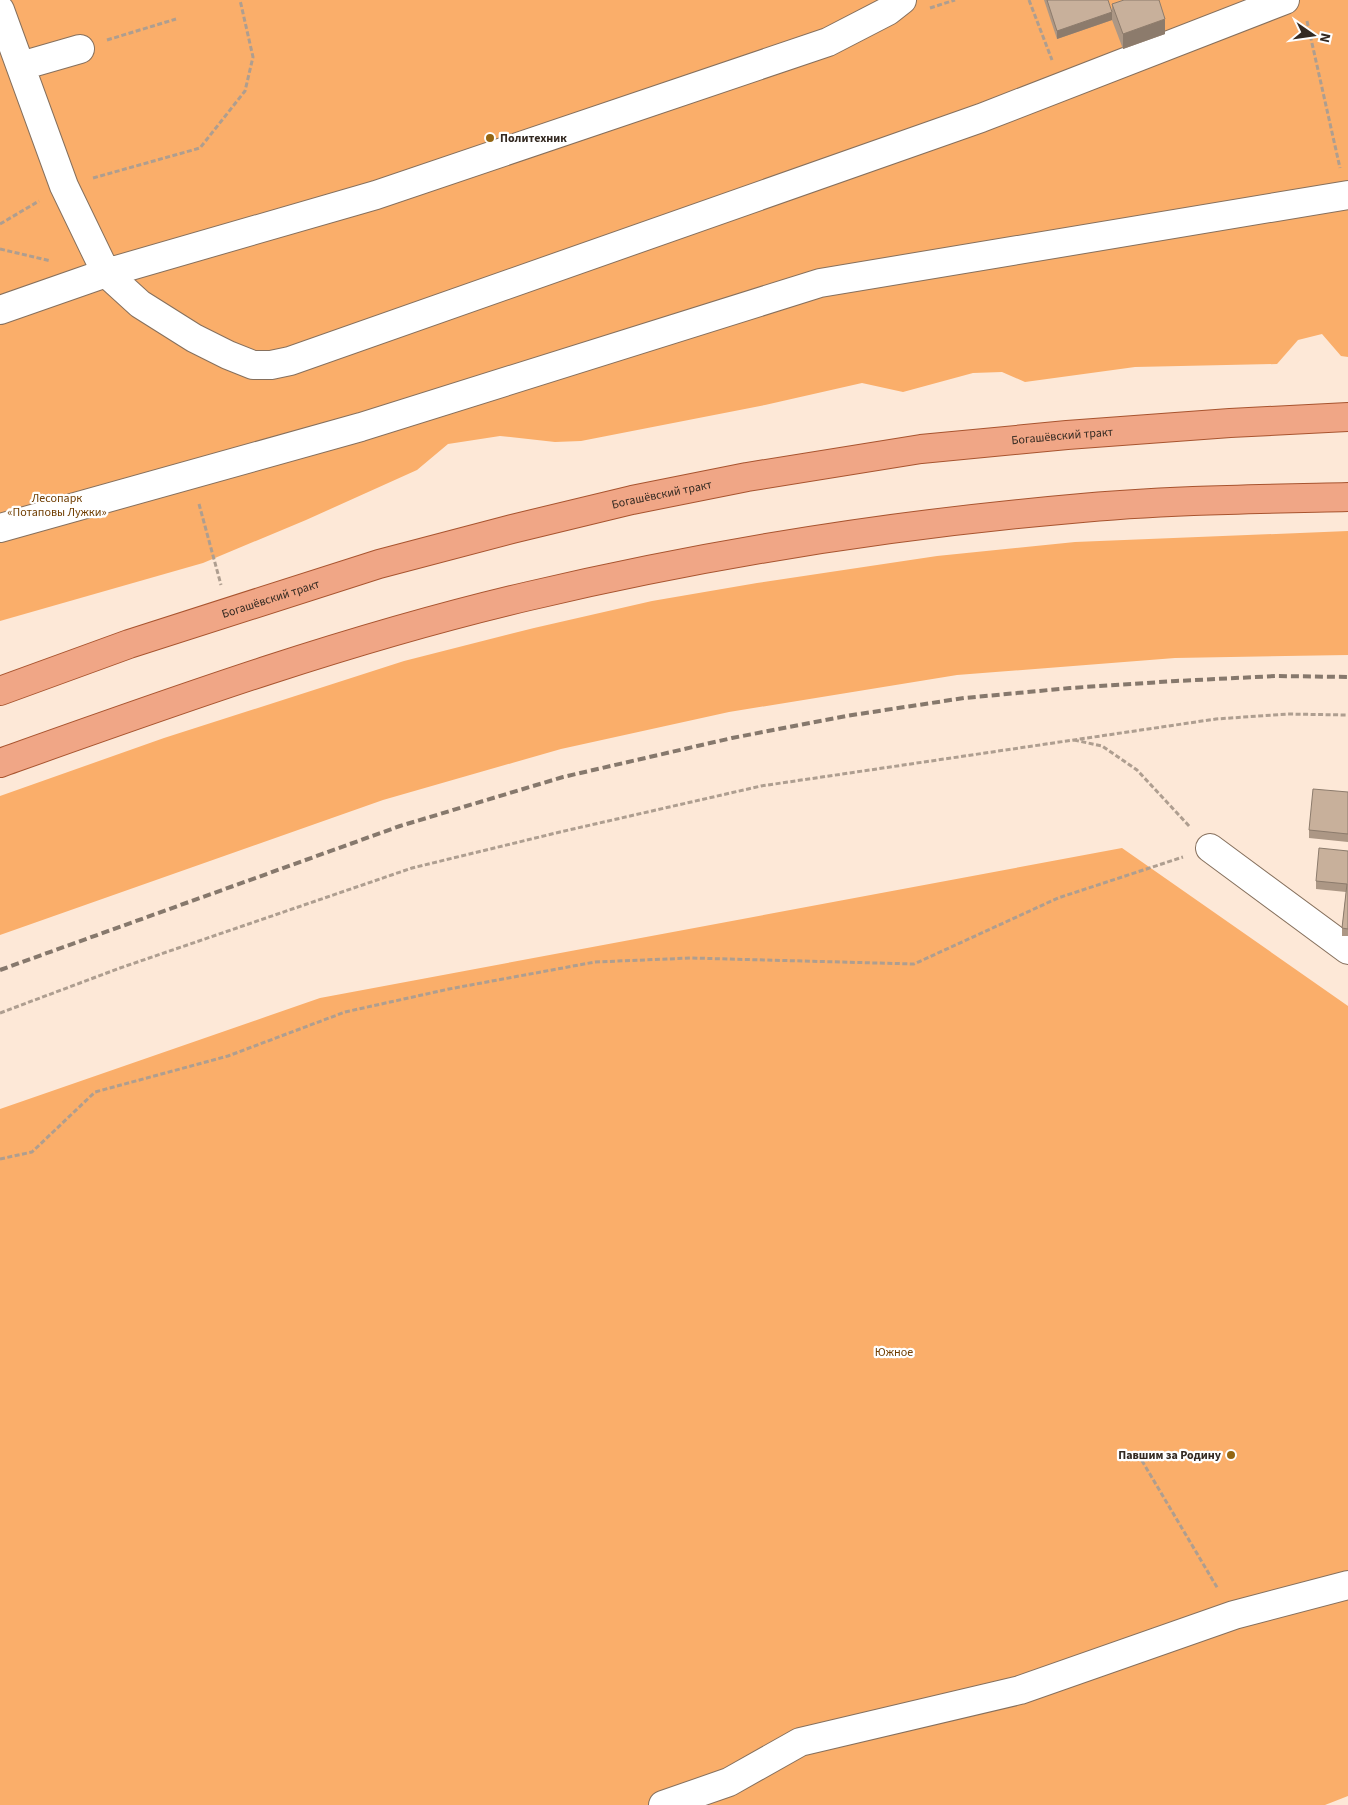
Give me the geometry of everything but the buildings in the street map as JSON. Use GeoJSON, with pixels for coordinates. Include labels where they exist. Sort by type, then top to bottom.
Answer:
{"type":"FeatureCollection","features":[{"type":"Feature","properties":{"kind":"main road","name":"Богашёвский тракт"},"geometry":{"type":"LineString","coordinates":[[0,691],[129,644],[379,564],[632,500],[747,477],[931,448],[1067,434],[1348,418]]}},
{"type":"Feature","properties":{"kind":"main road"},"geometry":{"type":"LineString","coordinates":[[0,763],[245,677],[395,632],[529,596],[752,550],[931,524],[1073,508],[1229,500],[1348,497]]}},
{"type":"Feature","properties":{"kind":"street"},"geometry":{"type":"LineString","coordinates":[[0,310],[106,273],[376,195],[818,46],[888,12],[902,0]]}},
{"type":"Feature","properties":{"kind":"street"},"geometry":{"type":"LineString","coordinates":[[0,10],[22,66],[64,186],[106,273],[140,304],[194,338],[252,365],[271,365],[290,361],[971,121],[1285,0]]}},
{"type":"Feature","properties":{"kind":"street"},"geometry":{"type":"LineString","coordinates":[[22,66],[80,49]]}},
{"type":"Feature","properties":{"kind":"street"},"geometry":{"type":"LineString","coordinates":[[0,528],[361,427],[820,283],[1347,195]]}},
{"type":"Feature","properties":{"kind":"street"},"geometry":{"type":"LineString","coordinates":[[1210,848],[1348,950]]}},
{"type":"Feature","properties":{"kind":"street"},"geometry":{"type":"LineString","coordinates":[[662,1805],[729,1782],[800,1742],[1020,1690],[1234,1615],[1348,1585]]}},
{"type":"Feature","properties":{"kind":"path"},"geometry":{"type":"LineString","coordinates":[[0,224],[64,186],[200,148],[245,91],[253,57],[240,0]]}},
{"type":"Feature","properties":{"kind":"path"},"geometry":{"type":"LineString","coordinates":[[1029,0],[1062,86]]}},
{"type":"Feature","properties":{"kind":"path"},"geometry":{"type":"LineString","coordinates":[[1307,16],[1306,24],[1347,195]]}},
{"type":"Feature","properties":{"kind":"path"},"geometry":{"type":"LineString","coordinates":[[80,49],[176,19]]}},
{"type":"Feature","properties":{"kind":"path"},"geometry":{"type":"LineString","coordinates":[[191,474],[228,612]]}},
{"type":"Feature","properties":{"kind":"path"},"geometry":{"type":"LineString","coordinates":[[0,1013],[120,968],[412,868],[761,786],[1216,720],[1288,714],[1348,715]]}},
{"type":"Feature","properties":{"kind":"path"},"geometry":{"type":"LineString","coordinates":[[0,1159],[32,1152],[95,1092],[228,1056],[345,1012],[449,989],[596,962],[691,958],[914,964],[1058,898],[1210,848],[1137,770],[1102,746],[1074,740]]}},
{"type":"Feature","properties":{"kind":"path"},"geometry":{"type":"LineString","coordinates":[[1138,1454],[1234,1615]]}},
{"type":"Feature","properties":{"kind":"green space","name":"Лесопарк «Потаповы Лужки»"},"geometry":{"type":"Polygon","coordinates":[[[0,0],[1348,0],[1348,357],[1341,356],[1322,334],[1298,340],[1277,364],[1135,367],[1025,382],[1002,372],[973,373],[903,392],[862,383],[765,405],[581,441],[555,442],[500,436],[448,444],[417,470],[306,520],[203,563],[0,621],[0,0]]]}},
{"type":"Feature","properties":{"kind":"green space"},"geometry":{"type":"Polygon","coordinates":[[[1348,531],[1348,655],[1175,658],[957,675],[729,712],[561,749],[383,800],[0,935],[0,796],[164,738],[404,661],[534,628],[652,601],[937,556],[1075,542],[1348,531]]]}},
{"type":"Feature","properties":{"kind":"green space","name":"Южное"},"geometry":{"type":"Polygon","coordinates":[[[1122,848],[1348,1006],[1348,1796],[1325,1805],[0,1805],[0,1109],[320,998],[1122,848]]]}},
{"type":"Feature","properties":{"kind":"railway"},"geometry":{"type":"LineString","coordinates":[[0,970],[400,826],[563,777],[732,738],[846,716],[964,698],[1176,681],[1276,676],[1348,677]]}},
{"type":"Feature","properties":{"kind":"place","name":"Политехник"},"geometry":{"type":"Point","coordinates":[490,138]}},
{"type":"Feature","properties":{"kind":"place","name":"Павшим за Родину"},"geometry":{"type":"Point","coordinates":[1231,1455]}}]}
